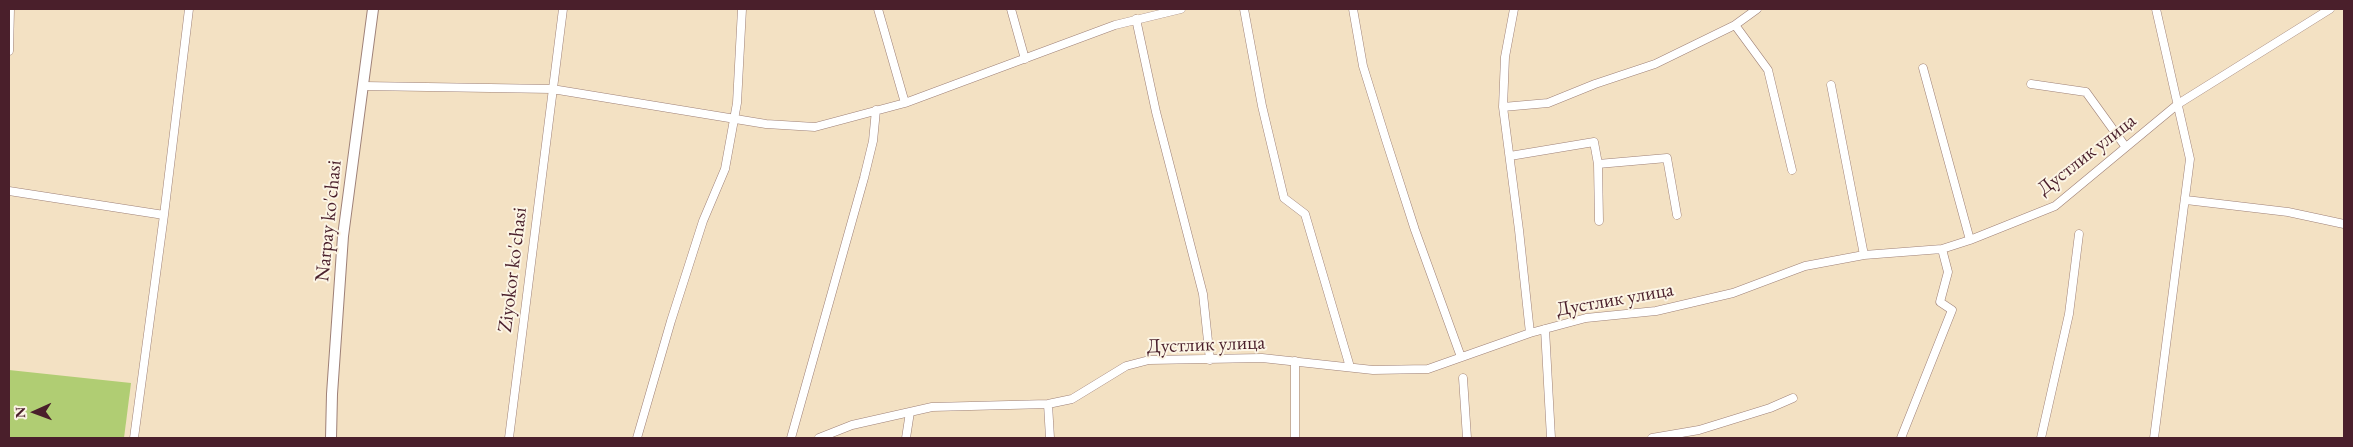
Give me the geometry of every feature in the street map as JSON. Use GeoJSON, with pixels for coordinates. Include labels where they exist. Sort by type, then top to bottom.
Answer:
{"type":"FeatureCollection","features":[{"type":"Feature","properties":{"kind":"main road","name":"Narpay ko'chasi"},"geometry":{"type":"LineString","coordinates":[[331,438],[332,394],[343,236],[373,9]]}},
{"type":"Feature","properties":{"kind":"street"},"geometry":{"type":"LineString","coordinates":[[9,51],[10,9]]}},
{"type":"Feature","properties":{"kind":"street"},"geometry":{"type":"LineString","coordinates":[[134,438],[189,9]]}},
{"type":"Feature","properties":{"kind":"street","name":"Ziyokor ko'chasi"},"geometry":{"type":"LineString","coordinates":[[509,438],[563,9]]}},
{"type":"Feature","properties":{"kind":"street"},"geometry":{"type":"LineString","coordinates":[[637,438],[671,321],[703,221],[725,169],[735,117],[742,9]]}},
{"type":"Feature","properties":{"kind":"street"},"geometry":{"type":"LineString","coordinates":[[878,9],[905,103]]}},
{"type":"Feature","properties":{"kind":"street"},"geometry":{"type":"LineString","coordinates":[[1011,9],[1025,59]]}},
{"type":"Feature","properties":{"kind":"street"},"geometry":{"type":"LineString","coordinates":[[364,86],[552,89],[735,117],[766,124],[815,127],[905,103],[1115,25],[1181,9]]}},
{"type":"Feature","properties":{"kind":"street"},"geometry":{"type":"LineString","coordinates":[[1244,9],[1262,106],[1284,198],[1305,214],[1350,367]]}},
{"type":"Feature","properties":{"kind":"street"},"geometry":{"type":"LineString","coordinates":[[1354,9],[1364,66],[1386,140],[1414,230],[1461,357]]}},
{"type":"Feature","properties":{"kind":"street"},"geometry":{"type":"LineString","coordinates":[[1514,9],[1504,57],[1503,107],[1530,332]]}},
{"type":"Feature","properties":{"kind":"street"},"geometry":{"type":"LineString","coordinates":[[1503,107],[1548,103],[1595,84],[1655,64],[1735,25],[1756,9]]}},
{"type":"Feature","properties":{"kind":"street"},"geometry":{"type":"LineString","coordinates":[[2154,438],[2190,158],[2156,9]]}},
{"type":"Feature","properties":{"kind":"street","name":"Дустлик улица"},"geometry":{"type":"LineString","coordinates":[[819,438],[852,425],[932,407],[1048,404],[1072,399],[1126,366],[1149,360],[1262,358],[1372,370],[1428,369],[1530,332],[1586,318],[1656,311],[1733,293],[1805,266],[1864,255],[1942,249],[1970,240],[2055,206],[2125,146],[2178,104],[2330,9]]}},
{"type":"Feature","properties":{"kind":"street"},"geometry":{"type":"LineString","coordinates":[[1136,19],[1156,112],[1203,294],[1210,360]]}},
{"type":"Feature","properties":{"kind":"street"},"geometry":{"type":"LineString","coordinates":[[1735,25],[1768,70],[1792,170]]}},
{"type":"Feature","properties":{"kind":"street"},"geometry":{"type":"LineString","coordinates":[[1923,68],[1970,240]]}},
{"type":"Feature","properties":{"kind":"street"},"geometry":{"type":"LineString","coordinates":[[2031,84],[2086,92],[2125,146]]}},
{"type":"Feature","properties":{"kind":"street"},"geometry":{"type":"LineString","coordinates":[[1830,85],[1864,255]]}},
{"type":"Feature","properties":{"kind":"street"},"geometry":{"type":"LineString","coordinates":[[790,438],[864,178],[873,141],[876,110]]}},
{"type":"Feature","properties":{"kind":"street"},"geometry":{"type":"LineString","coordinates":[[1510,156],[1594,142],[1598,164],[1598,221]]}},
{"type":"Feature","properties":{"kind":"street"},"geometry":{"type":"LineString","coordinates":[[1598,164],[1667,158],[1677,215]]}},
{"type":"Feature","properties":{"kind":"street"},"geometry":{"type":"LineString","coordinates":[[9,191],[164,215]]}},
{"type":"Feature","properties":{"kind":"street"},"geometry":{"type":"LineString","coordinates":[[2186,200],[2288,212],[2344,224]]}},
{"type":"Feature","properties":{"kind":"street"},"geometry":{"type":"LineString","coordinates":[[2042,438],[2069,314],[2079,234]]}},
{"type":"Feature","properties":{"kind":"street"},"geometry":{"type":"LineString","coordinates":[[1901,438],[1952,310],[1940,302],[1948,272],[1942,249]]}},
{"type":"Feature","properties":{"kind":"street"},"geometry":{"type":"LineString","coordinates":[[1545,329],[1552,438]]}},
{"type":"Feature","properties":{"kind":"street"},"geometry":{"type":"LineString","coordinates":[[1295,361],[1295,438]]}},
{"type":"Feature","properties":{"kind":"street"},"geometry":{"type":"LineString","coordinates":[[1463,378],[1467,438]]}},
{"type":"Feature","properties":{"kind":"street"},"geometry":{"type":"LineString","coordinates":[[1652,438],[1699,430],[1770,408],[1793,398]]}},
{"type":"Feature","properties":{"kind":"street"},"geometry":{"type":"LineString","coordinates":[[1048,404],[1050,438]]}},
{"type":"Feature","properties":{"kind":"street"},"geometry":{"type":"LineString","coordinates":[[906,438],[910,412]]}},
{"type":"Feature","properties":{"kind":"green space"},"geometry":{"type":"Polygon","coordinates":[[[9,370],[131,383],[124,438],[9,438],[9,370]]]}}]}
